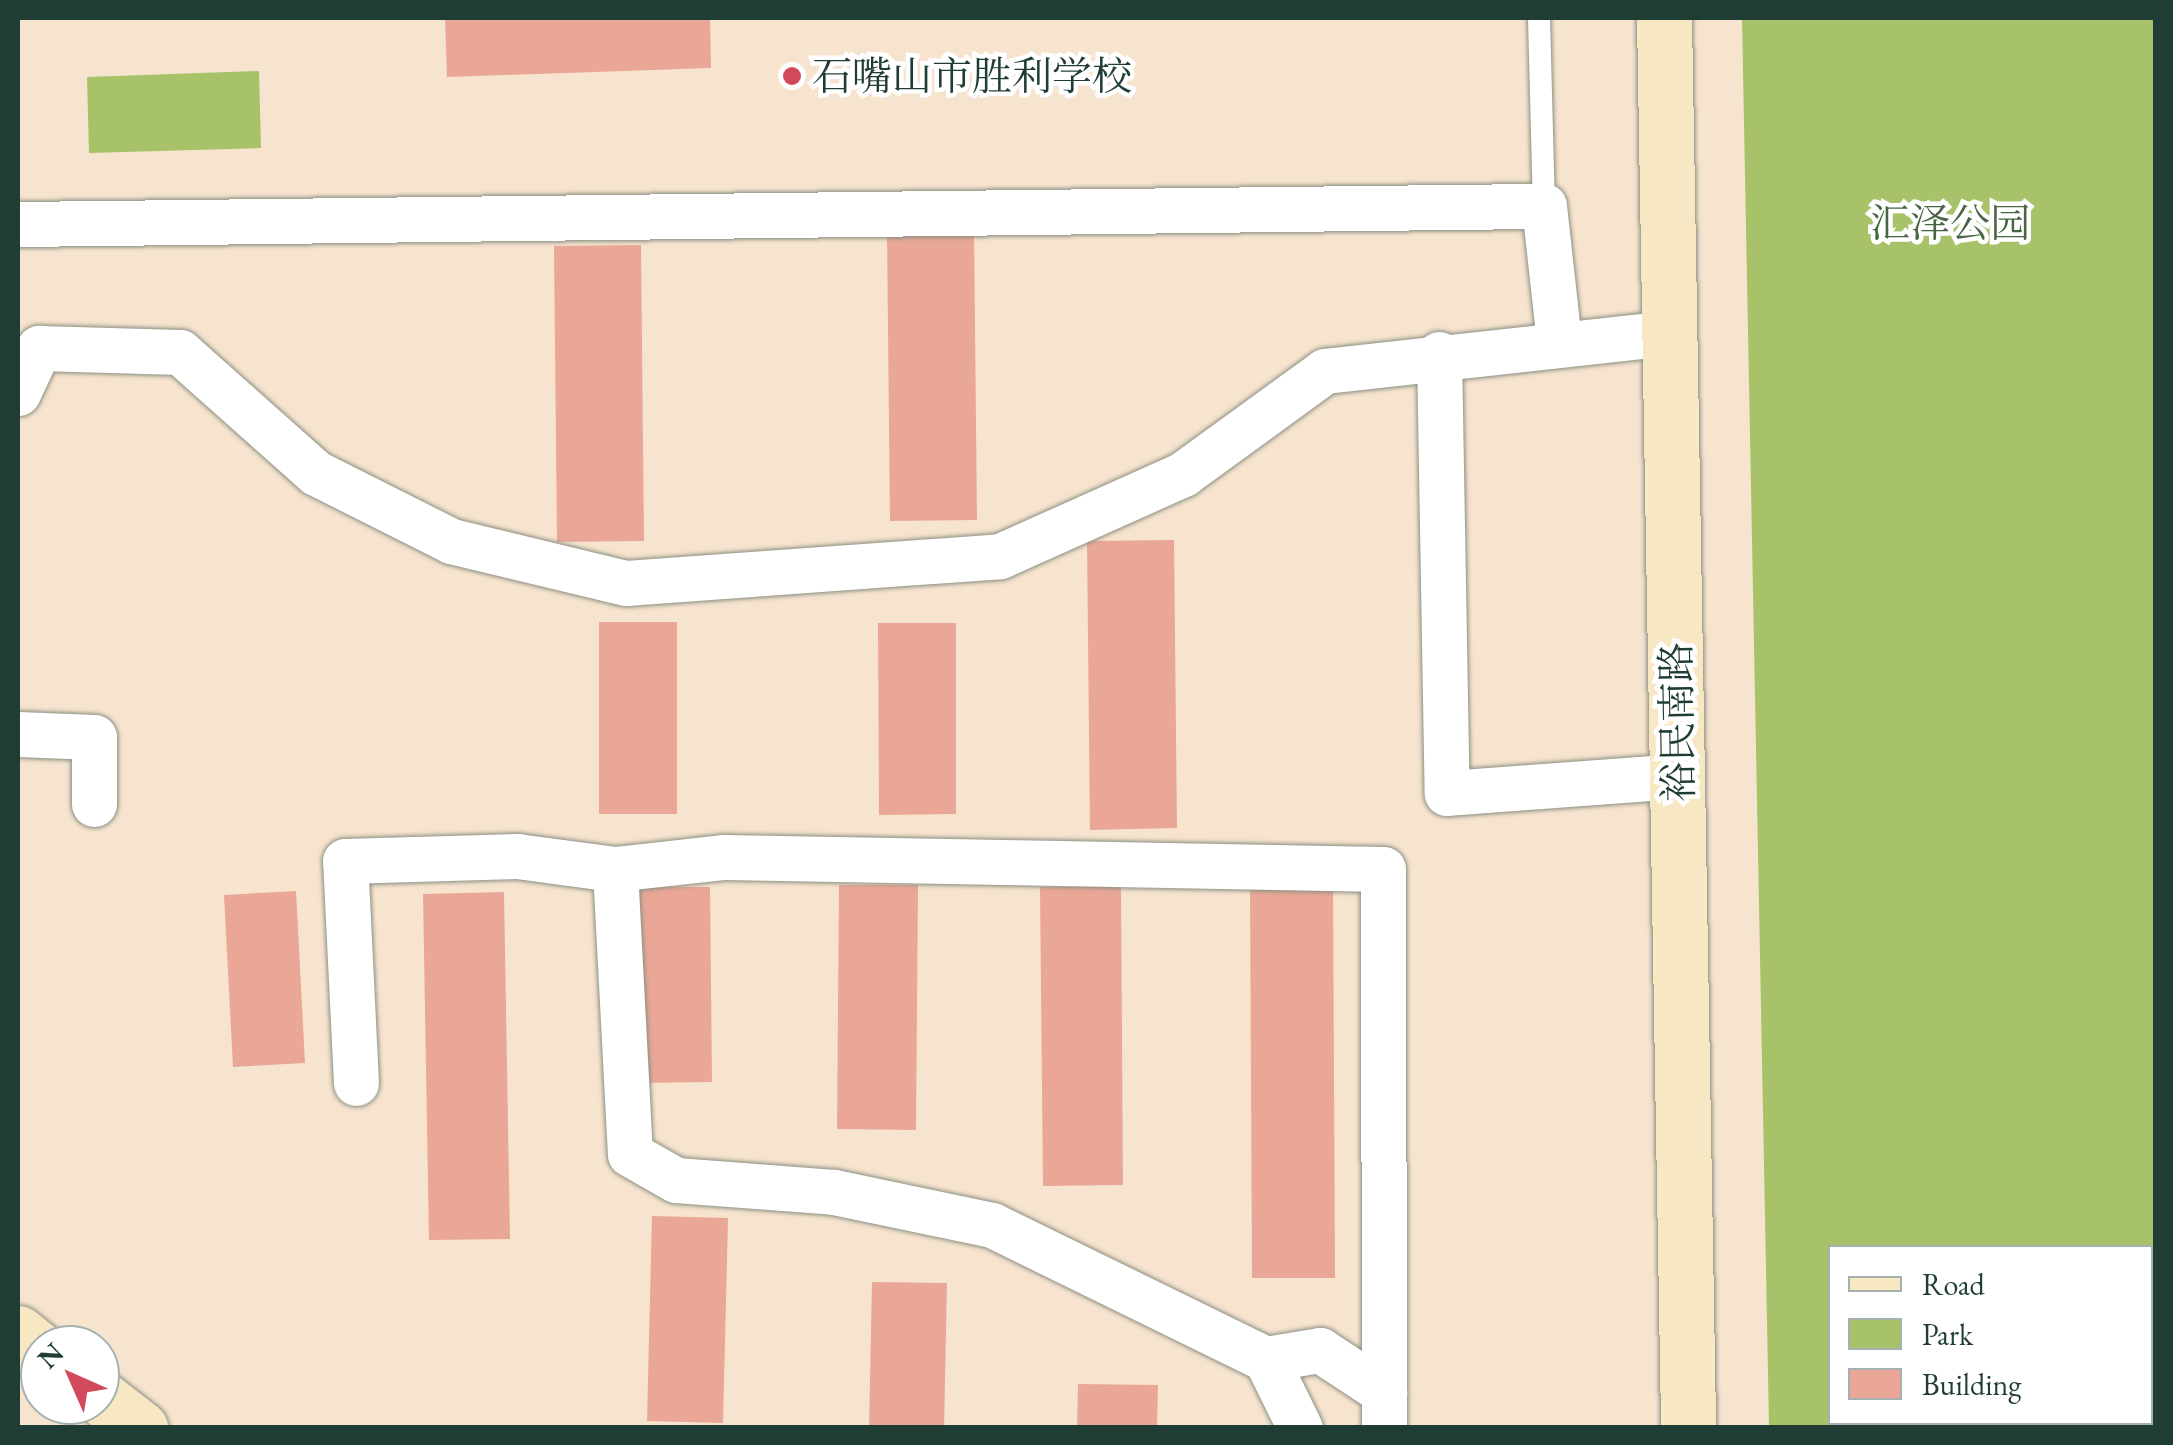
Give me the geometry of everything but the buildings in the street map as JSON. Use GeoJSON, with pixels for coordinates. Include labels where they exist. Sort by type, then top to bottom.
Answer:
{"type":"FeatureCollection","features":[{"type":"Feature","properties":{"kind":"street","name":"裕民南路"},"geometry":{"type":"LineString","coordinates":[[1664,18],[1688,1428]]}},
{"type":"Feature","properties":{"kind":"street"},"geometry":{"type":"LineString","coordinates":[[18,224],[1544,206],[1559,342]]}},
{"type":"Feature","properties":{"kind":"street"},"geometry":{"type":"LineString","coordinates":[[18,393],[39,348],[180,352],[316,473],[451,541],[626,583],[1000,556],[1182,474],[1325,371],[1438,354],[1670,333]]}},
{"type":"Feature","properties":{"kind":"street"},"geometry":{"type":"LineString","coordinates":[[1438,354],[1447,793],[1678,776]]}},
{"type":"Feature","properties":{"kind":"street"},"geometry":{"type":"LineString","coordinates":[[18,734],[94,737],[94,804]]}},
{"type":"Feature","properties":{"kind":"street"},"geometry":{"type":"LineString","coordinates":[[356,1084],[345,861],[516,856],[615,869],[724,857],[1383,869],[1384,1410]]}},
{"type":"Feature","properties":{"kind":"street"},"geometry":{"type":"LineString","coordinates":[[615,869],[630,1154],[676,1180],[834,1192],[992,1225],[1266,1359],[1320,1350],[1384,1410]]}},
{"type":"Feature","properties":{"kind":"street"},"geometry":{"type":"LineString","coordinates":[[1266,1359],[1300,1428]]}},
{"type":"Feature","properties":{"kind":"street"},"geometry":{"type":"LineString","coordinates":[[120,1412],[140,1428]]}},
{"type":"Feature","properties":{"kind":"lane"},"geometry":{"type":"LineString","coordinates":[[1539,18],[1544,206]]}},
{"type":"Feature","properties":{"kind":"green space","name":"汇泽公园"},"geometry":{"type":"Polygon","coordinates":[[[1742,18],[2155,18],[2155,1427],[1769,1427],[1742,18]]]}},
{"type":"Feature","properties":{"kind":"green space"},"geometry":{"type":"Polygon","coordinates":[[[259,71],[261,148],[89,153],[87,77],[259,71]]]}},
{"type":"Feature","properties":{"kind":"place","name":"石嘴山市胜利学校"},"geometry":{"type":"Point","coordinates":[792,76]}}]}
